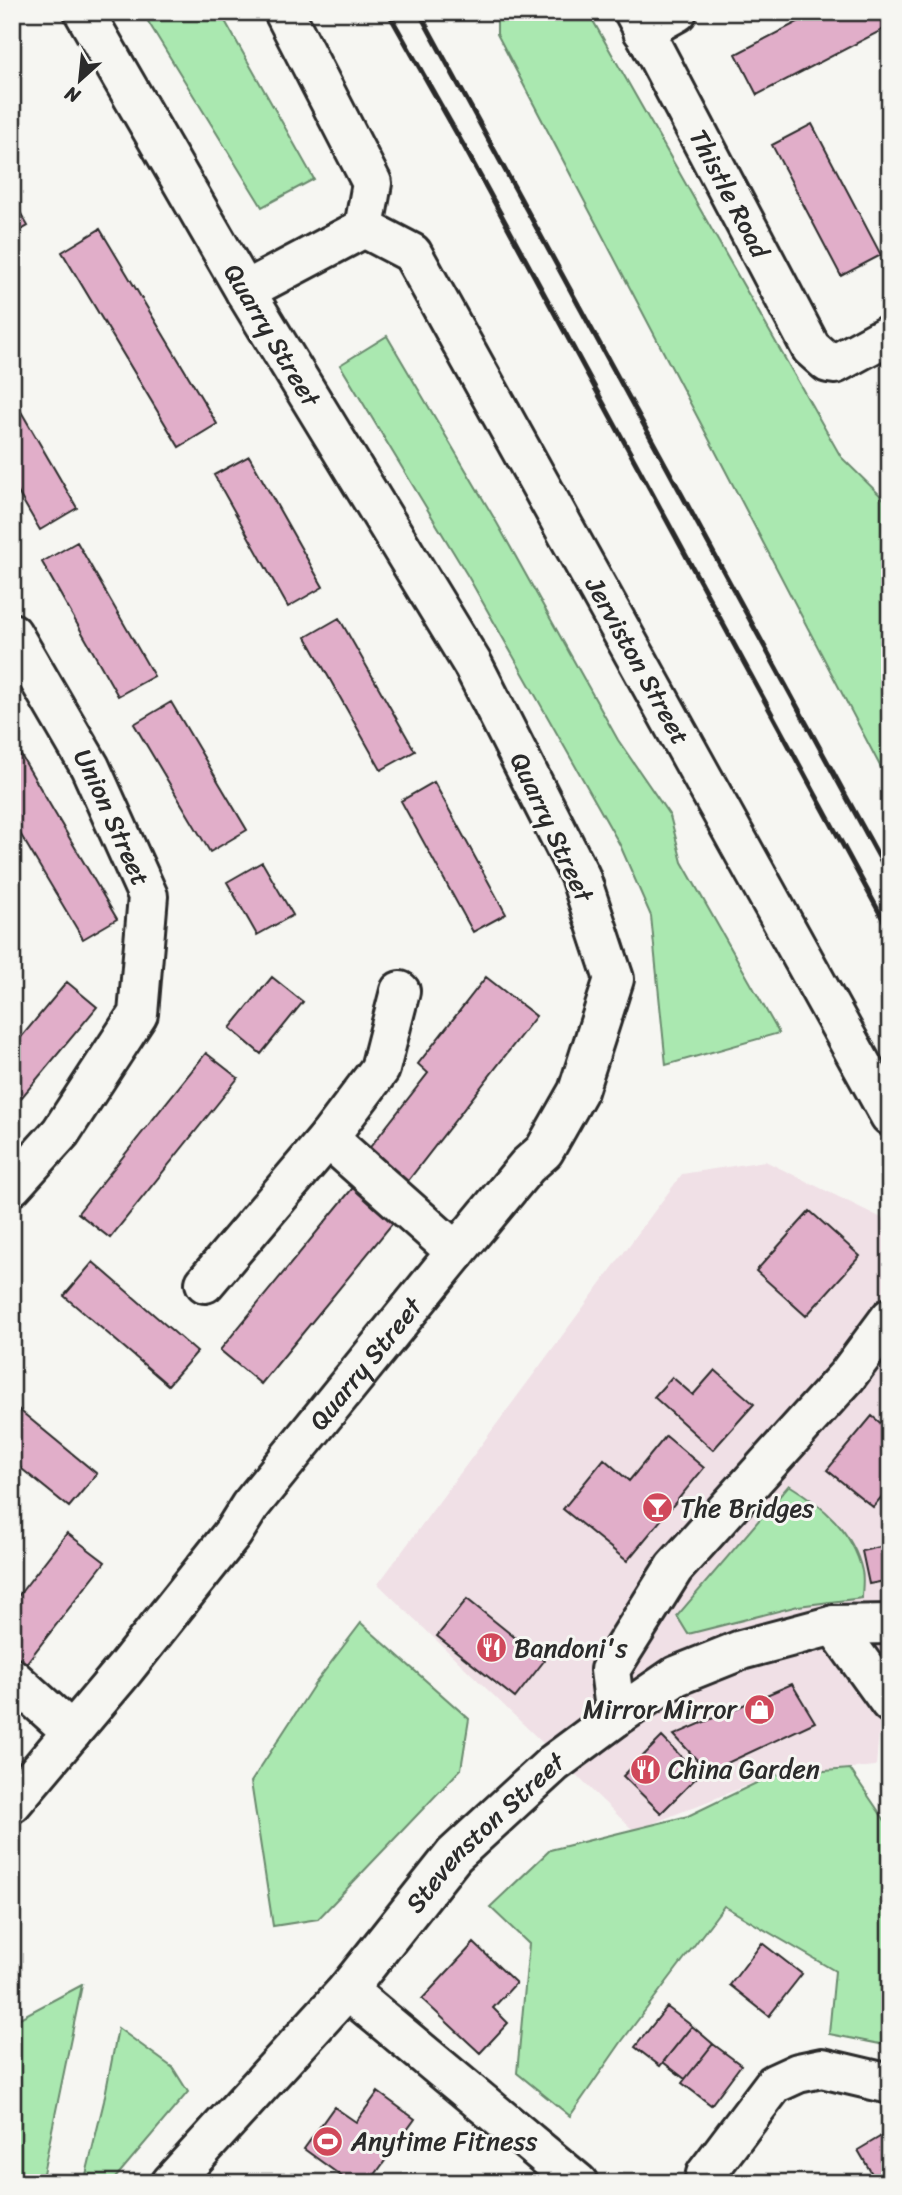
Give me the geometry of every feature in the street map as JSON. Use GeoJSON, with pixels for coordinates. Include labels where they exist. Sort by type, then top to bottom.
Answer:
{"type":"FeatureCollection","features":[{"type":"Feature","properties":{"kind":"street","name":"Quarry Street"},"geometry":{"type":"LineString","coordinates":[[12,1802],[124,1670],[233,1533],[250,1506],[456,1252],[527,1166],[544,1151],[578,1091],[614,979],[580,876],[473,665],[245,291],[84,12]]}},
{"type":"Feature","properties":{"kind":"street"},"geometry":{"type":"LineString","coordinates":[[245,291],[364,228],[372,183],[284,12]]}},
{"type":"Feature","properties":{"kind":"street"},"geometry":{"type":"LineString","coordinates":[[638,22],[677,12]]}},
{"type":"Feature","properties":{"kind":"street","name":"Thistle Road"},"geometry":{"type":"LineString","coordinates":[[638,22],[811,348],[828,363],[835,364],[890,334]]}},
{"type":"Feature","properties":{"kind":"street","name":"Jerviston Street"},"geometry":{"type":"LineString","coordinates":[[364,228],[412,253],[890,1116]]}},
{"type":"Feature","properties":{"kind":"street","name":"Union Street"},"geometry":{"type":"LineString","coordinates":[[12,633],[90,767],[148,896],[138,1014],[61,1132],[12,1186]]}},
{"type":"Feature","properties":{"kind":"street"},"geometry":{"type":"LineString","coordinates":[[205,1283],[328,1138],[380,1069],[400,991]]}},
{"type":"Feature","properties":{"kind":"street"},"geometry":{"type":"LineString","coordinates":[[328,1138],[456,1252]]}},
{"type":"Feature","properties":{"kind":"street"},"geometry":{"type":"LineString","coordinates":[[615,1717],[610,1670],[674,1568],[847,1376],[890,1318]]}},
{"type":"Feature","properties":{"kind":"street","name":"Stevenston Street"},"geometry":{"type":"LineString","coordinates":[[175,2181],[346,1990],[454,1855],[554,1763],[676,1676],[741,1650],[834,1625],[890,1624]]}},
{"type":"Feature","properties":{"kind":"street"},"geometry":{"type":"LineString","coordinates":[[834,1625],[890,1703]]}},
{"type":"Feature","properties":{"kind":"street"},"geometry":{"type":"LineString","coordinates":[[12,1678],[72,1732]]}},
{"type":"Feature","properties":{"kind":"street"},"geometry":{"type":"LineString","coordinates":[[346,1990],[578,2183]]}},
{"type":"Feature","properties":{"kind":"street"},"geometry":{"type":"LineString","coordinates":[[704,2183],[706,2174],[774,2084],[798,2073],[822,2068],[890,2084]]}},
{"type":"Feature","properties":{"kind":"shaded area"},"geometry":{"type":"Polygon","coordinates":[[[765,1161],[890,1222],[890,1605],[876,1766],[773,1775],[634,1831],[378,1584],[682,1174],[765,1161]]]}},
{"type":"Feature","properties":{"kind":"green space"},"geometry":{"type":"Polygon","coordinates":[[[147,12],[220,12],[314,179],[262,207],[144,15],[147,12]]]}},
{"type":"Feature","properties":{"kind":"green space"},"geometry":{"type":"Polygon","coordinates":[[[497,12],[588,12],[841,457],[890,505],[890,785],[497,34],[497,12]]]}},
{"type":"Feature","properties":{"kind":"green space"},"geometry":{"type":"Polygon","coordinates":[[[387,336],[497,523],[618,740],[670,816],[682,862],[779,1033],[666,1065],[651,916],[620,845],[469,578],[340,365],[387,336]]]}},
{"type":"Feature","properties":{"kind":"green space"},"geometry":{"type":"Polygon","coordinates":[[[789,1485],[824,1510],[844,1531],[862,1571],[862,1598],[798,1606],[688,1634],[677,1616],[789,1485]]]}},
{"type":"Feature","properties":{"kind":"green space"},"geometry":{"type":"Polygon","coordinates":[[[361,1623],[469,1719],[461,1769],[318,1919],[273,1926],[251,1782],[314,1685],[361,1623]]]}},
{"type":"Feature","properties":{"kind":"green space"},"geometry":{"type":"Polygon","coordinates":[[[850,1769],[890,1828],[890,2046],[829,2034],[835,1971],[724,1906],[622,2041],[570,2116],[517,2073],[529,1944],[490,1907],[550,1850],[688,1816],[773,1775],[850,1769]]]}},
{"type":"Feature","properties":{"kind":"green space"},"geometry":{"type":"Polygon","coordinates":[[[82,1985],[41,2183],[12,2183],[12,2022],[82,1985]]]}},
{"type":"Feature","properties":{"kind":"green space"},"geometry":{"type":"Polygon","coordinates":[[[118,2028],[173,2068],[188,2092],[111,2183],[84,2183],[104,2101],[118,2028]]]}},
{"type":"Feature","properties":{"kind":"building"},"geometry":{"type":"Polygon","coordinates":[[[817,12],[890,12],[890,26],[757,95],[736,54],[817,12]]]}},
{"type":"Feature","properties":{"kind":"building"},"geometry":{"type":"Polygon","coordinates":[[[812,124],[881,255],[841,276],[772,145],[812,124]]]}},
{"type":"Feature","properties":{"kind":"building"},"geometry":{"type":"Polygon","coordinates":[[[12,198],[28,226],[12,235],[12,198]]]}},
{"type":"Feature","properties":{"kind":"building"},"geometry":{"type":"Polygon","coordinates":[[[100,229],[217,424],[179,447],[62,252],[100,229]]]}},
{"type":"Feature","properties":{"kind":"building"},"geometry":{"type":"Polygon","coordinates":[[[12,396],[77,508],[40,530],[12,482],[12,396]]]}},
{"type":"Feature","properties":{"kind":"building"},"geometry":{"type":"Polygon","coordinates":[[[249,456],[323,587],[288,607],[214,475],[249,456]]]}},
{"type":"Feature","properties":{"kind":"building"},"geometry":{"type":"Polygon","coordinates":[[[77,542],[154,676],[118,696],[42,562],[77,542]]]}},
{"type":"Feature","properties":{"kind":"building"},"geometry":{"type":"Polygon","coordinates":[[[339,618],[415,751],[381,770],[306,637],[339,618]]]}},
{"type":"Feature","properties":{"kind":"building"},"geometry":{"type":"Polygon","coordinates":[[[171,702],[247,830],[210,852],[134,724],[171,702]]]}},
{"type":"Feature","properties":{"kind":"building"},"geometry":{"type":"Polygon","coordinates":[[[12,740],[117,919],[83,939],[12,820],[12,740]]]}},
{"type":"Feature","properties":{"kind":"building"},"geometry":{"type":"Polygon","coordinates":[[[434,782],[506,914],[473,932],[401,801],[434,782]]]}},
{"type":"Feature","properties":{"kind":"building"},"geometry":{"type":"Polygon","coordinates":[[[262,862],[293,915],[257,935],[227,882],[262,862]]]}},
{"type":"Feature","properties":{"kind":"building"},"geometry":{"type":"Polygon","coordinates":[[[272,977],[303,1002],[261,1054],[230,1028],[272,977]]]}},
{"type":"Feature","properties":{"kind":"building"},"geometry":{"type":"Polygon","coordinates":[[[486,977],[536,1016],[404,1186],[364,1155],[428,1073],[418,1064],[486,977]]]}},
{"type":"Feature","properties":{"kind":"building"},"geometry":{"type":"Polygon","coordinates":[[[67,982],[97,1007],[12,1109],[12,1048],[67,982]]]}},
{"type":"Feature","properties":{"kind":"building"},"geometry":{"type":"Polygon","coordinates":[[[206,1053],[238,1078],[110,1238],[78,1213],[206,1053]]]}},
{"type":"Feature","properties":{"kind":"building"},"geometry":{"type":"Polygon","coordinates":[[[356,1184],[397,1218],[261,1384],[220,1350],[356,1184]]]}},
{"type":"Feature","properties":{"kind":"building"},"geometry":{"type":"Polygon","coordinates":[[[810,1211],[860,1256],[806,1316],[756,1271],[810,1211]]]}},
{"type":"Feature","properties":{"kind":"building"},"geometry":{"type":"Polygon","coordinates":[[[93,1262],[197,1352],[168,1385],[64,1296],[93,1262]]]}},
{"type":"Feature","properties":{"kind":"building"},"geometry":{"type":"Polygon","coordinates":[[[715,1370],[754,1404],[713,1450],[654,1397],[672,1377],[693,1395],[715,1370]]]}},
{"type":"Feature","properties":{"kind":"building"},"geometry":{"type":"Polygon","coordinates":[[[12,1404],[97,1474],[69,1507],[12,1461],[12,1404]]]}},
{"type":"Feature","properties":{"kind":"building"},"geometry":{"type":"Polygon","coordinates":[[[872,1416],[890,1431],[890,1487],[873,1507],[827,1470],[872,1416]]]}},
{"type":"Feature","properties":{"kind":"building"},"geometry":{"type":"Polygon","coordinates":[[[666,1436],[704,1468],[627,1561],[563,1509],[604,1459],[629,1481],[666,1436]]]}},
{"type":"Feature","properties":{"kind":"building"},"geometry":{"type":"Polygon","coordinates":[[[67,1533],[105,1562],[21,1670],[12,1663],[12,1604],[67,1533]]]}},
{"type":"Feature","properties":{"kind":"building"},"geometry":{"type":"Polygon","coordinates":[[[884,1546],[890,1580],[869,1584],[862,1551],[884,1546]]]}},
{"type":"Feature","properties":{"kind":"building","name":"Bandoni's"},"geometry":{"type":"Polygon","coordinates":[[[467,1599],[544,1661],[515,1698],[437,1636],[467,1599]]]}},
{"type":"Feature","properties":{"kind":"building"},"geometry":{"type":"Polygon","coordinates":[[[792,1684],[815,1722],[708,1772],[674,1735],[792,1684]]]}},
{"type":"Feature","properties":{"kind":"building"},"geometry":{"type":"Polygon","coordinates":[[[662,1737],[699,1775],[661,1813],[623,1776],[662,1737]]]}},
{"type":"Feature","properties":{"kind":"building"},"geometry":{"type":"Polygon","coordinates":[[[474,1943],[516,1983],[493,2008],[508,2023],[480,2053],[422,1999],[474,1943]]]}},
{"type":"Feature","properties":{"kind":"building"},"geometry":{"type":"Polygon","coordinates":[[[762,1943],[802,1974],[769,2016],[730,1985],[762,1943]]]}},
{"type":"Feature","properties":{"kind":"building"},"geometry":{"type":"Polygon","coordinates":[[[667,2007],[692,2026],[660,2066],[635,2047],[667,2007]]]}},
{"type":"Feature","properties":{"kind":"building"},"geometry":{"type":"Polygon","coordinates":[[[692,2026],[713,2044],[685,2079],[663,2062],[692,2026]]]}},
{"type":"Feature","properties":{"kind":"building"},"geometry":{"type":"Polygon","coordinates":[[[713,2044],[741,2065],[711,2105],[682,2083],[713,2044]]]}},
{"type":"Feature","properties":{"kind":"building"},"geometry":{"type":"Polygon","coordinates":[[[378,2092],[415,2119],[369,2183],[351,2183],[304,2149],[334,2107],[356,2122],[378,2092]]]}},
{"type":"Feature","properties":{"kind":"building"},"geometry":{"type":"Polygon","coordinates":[[[890,2131],[890,2170],[875,2179],[858,2150],[890,2131]]]}},
{"type":"Feature","properties":{"kind":"railway"},"geometry":{"type":"LineString","coordinates":[[388,12],[465,148],[890,932]]}},
{"type":"Feature","properties":{"kind":"railway"},"geometry":{"type":"LineString","coordinates":[[419,12],[890,877]]}},
{"type":"Feature","properties":{"kind":"place","name":"The Bridges"},"geometry":{"type":"Point","coordinates":[657,1508]}},
{"type":"Feature","properties":{"kind":"place","name":"Bandoni's"},"geometry":{"type":"Point","coordinates":[491,1648]}},
{"type":"Feature","properties":{"kind":"place","name":"Mirror Mirror"},"geometry":{"type":"Point","coordinates":[760,1709]}},
{"type":"Feature","properties":{"kind":"place","name":"China Garden"},"geometry":{"type":"Point","coordinates":[645,1769]}},
{"type":"Feature","properties":{"kind":"place","name":"Anytime Fitness"},"geometry":{"type":"Point","coordinates":[328,2141]}}]}
